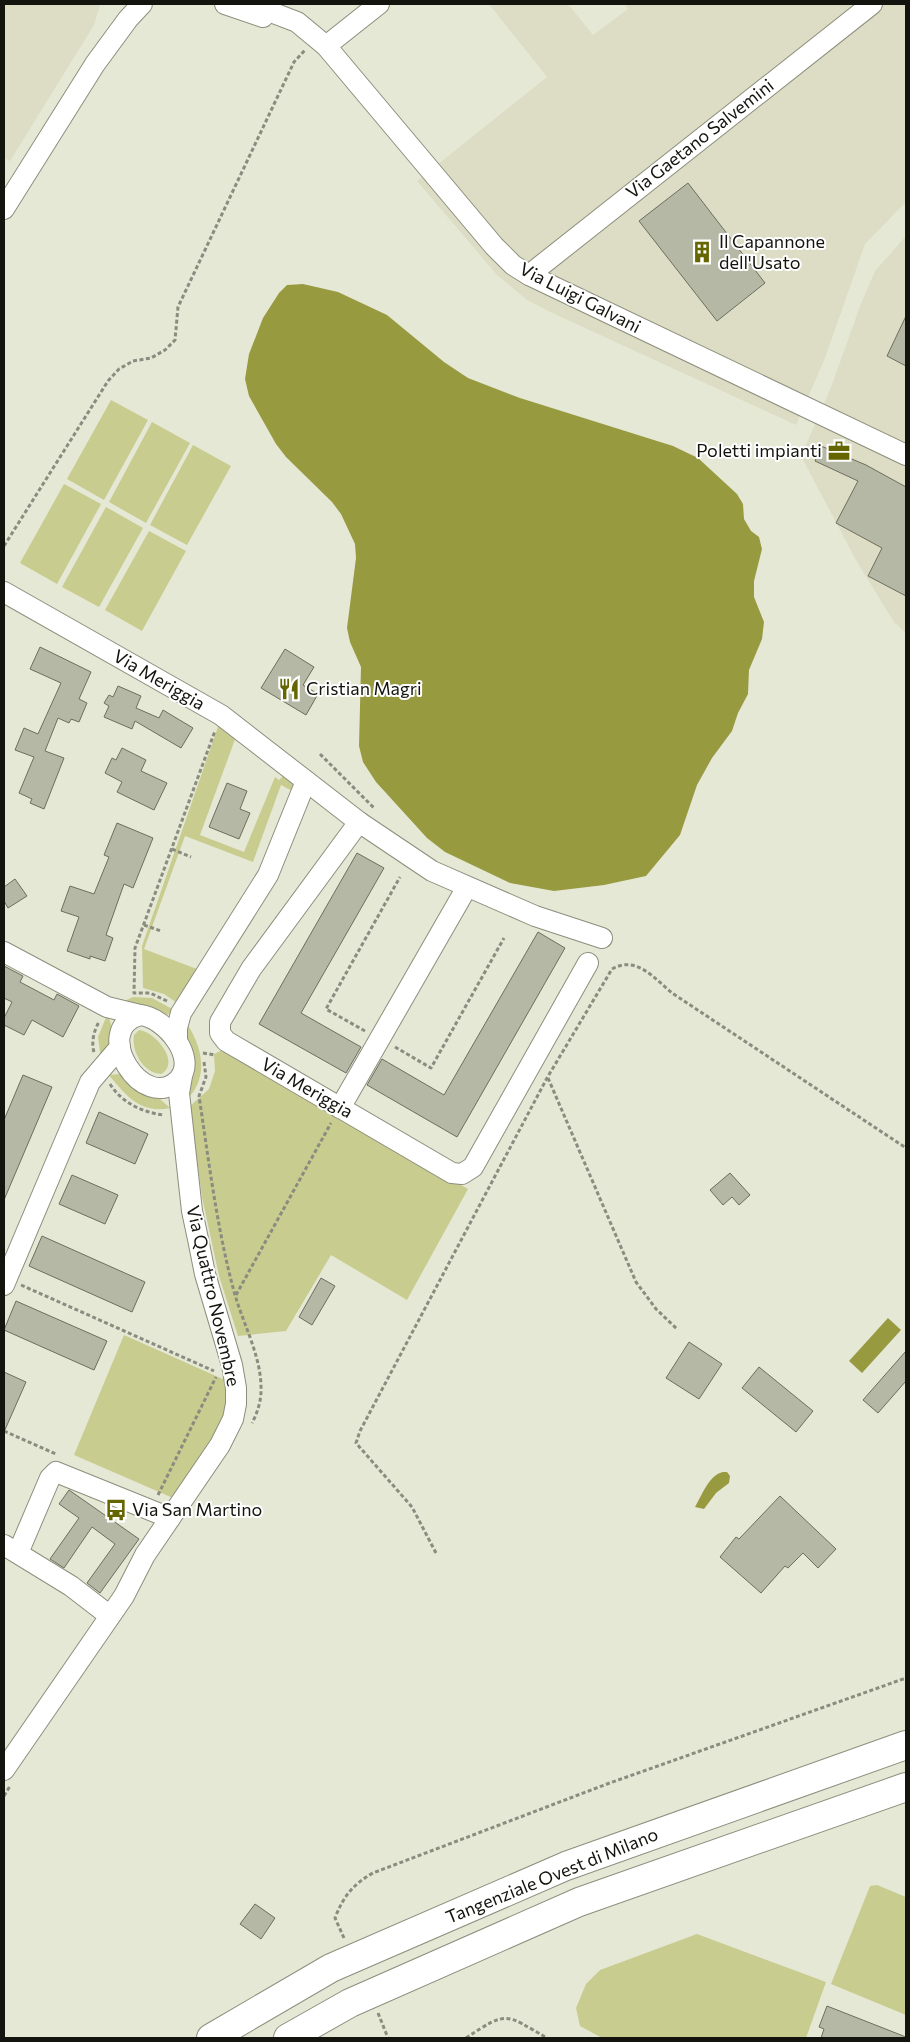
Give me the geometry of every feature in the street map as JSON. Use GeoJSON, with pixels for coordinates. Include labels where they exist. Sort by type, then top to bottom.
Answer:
{"type":"FeatureCollection","features":[{"type":"Feature","properties":{"kind":"highway","name":"Tangenziale Ovest di Milano"},"geometry":{"type":"LineString","coordinates":[[211,2038],[331,1968],[566,1866],[906,1745]]}},
{"type":"Feature","properties":{"kind":"highway","name":"Tangenziale Ovest di Milano"},"geometry":{"type":"LineString","coordinates":[[288,2038],[350,2002],[579,1902],[906,1787]]}},
{"type":"Feature","properties":{"kind":"street"},"geometry":{"type":"LineString","coordinates":[[95,64],[122,4]]}},
{"type":"Feature","properties":{"kind":"street"},"geometry":{"type":"LineString","coordinates":[[5,203],[95,64],[128,19],[142,4]]}},
{"type":"Feature","properties":{"kind":"street"},"geometry":{"type":"LineString","coordinates":[[225,4],[321,42],[379,4]]}},
{"type":"Feature","properties":{"kind":"street","name":"Via Luigi Galvani"},"geometry":{"type":"LineString","coordinates":[[250,4],[297,22],[321,42],[494,246],[513,265],[529,275],[906,455]]}},
{"type":"Feature","properties":{"kind":"street","name":"Via Gaetano Salvemini"},"geometry":{"type":"LineString","coordinates":[[529,275],[872,4]]}},
{"type":"Feature","properties":{"kind":"street","name":"Via Meriggia"},"geometry":{"type":"LineString","coordinates":[[4,592],[221,715],[359,822],[251,969],[220,1022],[220,1033],[226,1041],[452,1173],[462,1174],[473,1167],[588,963]]}},
{"type":"Feature","properties":{"kind":"street"},"geometry":{"type":"LineString","coordinates":[[181,1013],[166,1020],[131,1018],[122,1027],[119,1035],[124,1056],[144,1084],[161,1089],[176,1082],[182,1076],[184,1068],[183,1057],[177,1041],[177,1028],[181,1013],[268,875],[306,781]]}},
{"type":"Feature","properties":{"kind":"street"},"geometry":{"type":"LineString","coordinates":[[359,822],[432,872],[536,916],[602,938]]}},
{"type":"Feature","properties":{"kind":"street"},"geometry":{"type":"LineString","coordinates":[[340,1108],[468,887]]}},
{"type":"Feature","properties":{"kind":"street"},"geometry":{"type":"LineString","coordinates":[[4,952],[107,1007],[148,1018],[177,1041]]}},
{"type":"Feature","properties":{"kind":"street"},"geometry":{"type":"LineString","coordinates":[[107,1007],[122,1027]]}},
{"type":"Feature","properties":{"kind":"street"},"geometry":{"type":"LineString","coordinates":[[5,1280],[90,1082],[101,1069],[124,1056]]}},
{"type":"Feature","properties":{"kind":"street","name":"Via Quattro Novembre"},"geometry":{"type":"LineString","coordinates":[[9,1775],[124,1596],[145,1555],[220,1445],[232,1419],[236,1404],[232,1365],[205,1274],[192,1211],[179,1093],[182,1076]]}},
{"type":"Feature","properties":{"kind":"street"},"geometry":{"type":"LineString","coordinates":[[161,1089],[181,1113]]}},
{"type":"Feature","properties":{"kind":"street"},"geometry":{"type":"LineString","coordinates":[[110,1616],[70,1586],[11,1549],[50,1478],[56,1472],[170,1518]]}},
{"type":"Feature","properties":{"kind":"path"},"geometry":{"type":"LineString","coordinates":[[4,546],[108,380],[119,369],[133,361],[151,358],[165,350],[175,340],[178,308],[294,62],[321,42]]}},
{"type":"Feature","properties":{"kind":"path"},"geometry":{"type":"LineString","coordinates":[[181,1013],[166,1000],[150,993],[134,993],[135,948],[221,715]]}},
{"type":"Feature","properties":{"kind":"path"},"geometry":{"type":"LineString","coordinates":[[320,754],[380,815]]}},
{"type":"Feature","properties":{"kind":"path"},"geometry":{"type":"LineString","coordinates":[[172,849],[191,857]]}},
{"type":"Feature","properties":{"kind":"path"},"geometry":{"type":"LineString","coordinates":[[326,1009],[400,877]]}},
{"type":"Feature","properties":{"kind":"path"},"geometry":{"type":"LineString","coordinates":[[144,925],[161,932]]}},
{"type":"Feature","properties":{"kind":"path"},"geometry":{"type":"LineString","coordinates":[[431,1068],[504,938]]}},
{"type":"Feature","properties":{"kind":"path"},"geometry":{"type":"LineString","coordinates":[[436,1553],[412,1507],[356,1443],[360,1430],[548,1078],[612,969],[621,964],[631,964],[641,968],[672,993],[906,1148]]}},
{"type":"Feature","properties":{"kind":"path"},"geometry":{"type":"LineString","coordinates":[[200,1046],[206,1077],[199,1096],[220,1230],[235,1296],[258,1364],[262,1391],[256,1416],[252,1424]]}},
{"type":"Feature","properties":{"kind":"path"},"geometry":{"type":"LineString","coordinates":[[548,1078],[636,1282],[656,1309],[677,1329]]}},
{"type":"Feature","properties":{"kind":"path"},"geometry":{"type":"LineString","coordinates":[[235,1296],[340,1108]]}},
{"type":"Feature","properties":{"kind":"path"},"geometry":{"type":"LineString","coordinates":[[5,1280],[218,1372],[157,1498]]}},
{"type":"Feature","properties":{"kind":"path"},"geometry":{"type":"LineString","coordinates":[[345,1939],[335,1918],[340,1904],[357,1883],[373,1874],[606,1784],[906,1678]]}},
{"type":"Feature","properties":{"kind":"path"},"geometry":{"type":"LineString","coordinates":[[4,1796],[9,1775]]}},
{"type":"Feature","properties":{"kind":"path"},"geometry":{"type":"LineString","coordinates":[[378,2013],[388,2038]]}},
{"type":"Feature","properties":{"kind":"path"},"geometry":{"type":"LineString","coordinates":[[466,2038],[493,2020],[507,2017],[547,2038]]}},
{"type":"Feature","properties":{"kind":"shaded area"},"geometry":{"type":"Polygon","coordinates":[[[4,4],[100,5],[94,25],[10,161],[4,158],[4,4]]]}},
{"type":"Feature","properties":{"kind":"shaded area"},"geometry":{"type":"Polygon","coordinates":[[[489,4],[568,4],[593,35],[628,9],[624,4],[854,4],[863,16],[879,4],[906,4],[906,202],[865,244],[825,358],[796,425],[527,300],[497,275],[417,181],[547,77],[489,4]]]}},
{"type":"Feature","properties":{"kind":"shaded area"},"geometry":{"type":"Polygon","coordinates":[[[906,236],[906,633],[894,622],[857,562],[801,456],[830,390],[862,301],[875,271],[906,236]]]}},
{"type":"Feature","properties":{"kind":"shaded area"},"geometry":{"type":"Polygon","coordinates":[[[303,284],[338,292],[387,315],[444,362],[468,378],[520,398],[673,446],[698,458],[737,494],[743,504],[744,519],[751,531],[759,537],[762,549],[754,581],[754,597],[764,622],[762,639],[749,670],[748,694],[738,713],[732,731],[712,758],[697,785],[680,835],[646,876],[604,885],[554,891],[510,883],[445,852],[427,838],[376,782],[363,762],[359,746],[361,667],[350,642],[347,628],[356,558],[355,544],[341,514],[332,502],[286,457],[276,444],[249,396],[245,379],[249,354],[263,318],[279,293],[287,285],[303,284]]]}},
{"type":"Feature","properties":{"kind":"shaded area"},"geometry":{"type":"Polygon","coordinates":[[[888,1318],[901,1330],[862,1373],[849,1361],[888,1318]]]}},
{"type":"Feature","properties":{"kind":"shaded area"},"geometry":{"type":"Polygon","coordinates":[[[723,1472],[727,1472],[730,1476],[729,1483],[716,1493],[704,1509],[695,1507],[710,1481],[723,1472]]]}},
{"type":"Feature","properties":{"kind":"green space"},"geometry":{"type":"Polygon","coordinates":[[[111,400],[148,420],[104,500],[67,479],[111,400]]]}},
{"type":"Feature","properties":{"kind":"green space"},"geometry":{"type":"Polygon","coordinates":[[[152,422],[190,443],[146,523],[109,502],[152,422]]]}},
{"type":"Feature","properties":{"kind":"green space"},"geometry":{"type":"Polygon","coordinates":[[[193,445],[231,466],[187,545],[150,525],[193,445]]]}},
{"type":"Feature","properties":{"kind":"green space"},"geometry":{"type":"Polygon","coordinates":[[[64,484],[101,504],[57,584],[20,563],[64,484]]]}},
{"type":"Feature","properties":{"kind":"green space"},"geometry":{"type":"Polygon","coordinates":[[[106,507],[143,528],[99,607],[62,587],[106,507]]]}},
{"type":"Feature","properties":{"kind":"green space"},"geometry":{"type":"Polygon","coordinates":[[[149,531],[186,551],[142,631],[105,610],[149,531]]]}},
{"type":"Feature","properties":{"kind":"green space"},"geometry":{"type":"Polygon","coordinates":[[[220,721],[237,734],[200,835],[244,852],[275,777],[279,780],[288,771],[295,779],[292,791],[281,785],[253,862],[185,836],[144,949],[197,969],[180,1005],[164,994],[143,988],[142,946],[220,721]]]}},
{"type":"Feature","properties":{"kind":"green space"},"geometry":{"type":"Polygon","coordinates":[[[133,997],[152,998],[176,1011],[166,1015],[122,1002],[133,997]]]}},
{"type":"Feature","properties":{"kind":"green space"},"geometry":{"type":"Polygon","coordinates":[[[107,1015],[112,1026],[112,1032],[107,1049],[101,1060],[98,1037],[107,1015]]]}},
{"type":"Feature","properties":{"kind":"green space"},"geometry":{"type":"Polygon","coordinates":[[[187,1024],[196,1042],[201,1061],[199,1081],[195,1090],[188,1098],[185,1041],[187,1024]]]}},
{"type":"Feature","properties":{"kind":"green space"},"geometry":{"type":"Polygon","coordinates":[[[139,1030],[152,1036],[164,1049],[168,1063],[166,1069],[161,1074],[149,1070],[136,1054],[134,1035],[139,1030]]]}},
{"type":"Feature","properties":{"kind":"green space"},"geometry":{"type":"Polygon","coordinates":[[[227,1048],[468,1189],[407,1300],[331,1255],[286,1331],[238,1336],[219,1276],[202,1197],[190,1106],[209,1089],[215,1071],[214,1054],[227,1048]]]}},
{"type":"Feature","properties":{"kind":"green space"},"geometry":{"type":"Polygon","coordinates":[[[119,1074],[145,1094],[160,1099],[170,1108],[151,1108],[135,1102],[109,1075],[119,1074]]]}},
{"type":"Feature","properties":{"kind":"green space"},"geometry":{"type":"Polygon","coordinates":[[[124,1335],[225,1380],[226,1410],[217,1431],[173,1498],[74,1455],[124,1335]]]}},
{"type":"Feature","properties":{"kind":"green space"},"geometry":{"type":"Polygon","coordinates":[[[877,1885],[906,1897],[906,2015],[831,1984],[870,1886],[877,1885]]]}},
{"type":"Feature","properties":{"kind":"green space"},"geometry":{"type":"Polygon","coordinates":[[[697,1934],[826,1982],[806,2038],[602,2038],[580,2026],[576,2008],[586,1984],[600,1970],[697,1934]]]}},
{"type":"Feature","properties":{"kind":"building","name":"Il Capannone dell'Usato"},"geometry":{"type":"Polygon","coordinates":[[[688,183],[765,283],[717,321],[639,221],[688,183]]]}},
{"type":"Feature","properties":{"kind":"building"},"geometry":{"type":"Polygon","coordinates":[[[906,316],[906,366],[887,356],[906,316]]]}},
{"type":"Feature","properties":{"kind":"building"},"geometry":{"type":"Polygon","coordinates":[[[821,446],[866,465],[906,487],[906,596],[868,576],[882,548],[836,523],[858,481],[815,461],[821,446]]]}},
{"type":"Feature","properties":{"kind":"building"},"geometry":{"type":"Polygon","coordinates":[[[40,647],[91,672],[79,699],[87,703],[79,722],[71,719],[69,723],[58,718],[45,751],[64,758],[44,809],[30,803],[32,799],[19,793],[34,757],[15,750],[24,728],[38,734],[61,683],[30,669],[40,647]]]}},
{"type":"Feature","properties":{"kind":"building"},"geometry":{"type":"Polygon","coordinates":[[[285,649],[314,667],[303,685],[318,694],[306,715],[261,688],[285,649]]]}},
{"type":"Feature","properties":{"kind":"building"},"geometry":{"type":"Polygon","coordinates":[[[118,686],[141,696],[136,708],[159,718],[163,710],[193,728],[181,748],[135,721],[132,729],[104,717],[109,706],[104,703],[109,695],[113,697],[118,686]]]}},
{"type":"Feature","properties":{"kind":"building"},"geometry":{"type":"Polygon","coordinates":[[[122,748],[146,760],[141,771],[167,783],[154,810],[117,792],[122,782],[105,773],[112,758],[116,760],[122,748]]]}},
{"type":"Feature","properties":{"kind":"building"},"geometry":{"type":"Polygon","coordinates":[[[227,783],[247,791],[240,809],[250,813],[239,839],[209,827],[227,783]]]}},
{"type":"Feature","properties":{"kind":"building"},"geometry":{"type":"Polygon","coordinates":[[[117,823],[153,838],[133,888],[124,884],[106,935],[113,938],[105,961],[90,956],[90,959],[67,951],[79,917],[61,911],[70,886],[94,894],[109,857],[104,855],[117,823]]]}},
{"type":"Feature","properties":{"kind":"building"},"geometry":{"type":"Polygon","coordinates":[[[357,853],[384,868],[301,1013],[361,1047],[346,1073],[259,1024],[357,853]]]}},
{"type":"Feature","properties":{"kind":"building"},"geometry":{"type":"Polygon","coordinates":[[[15,879],[27,896],[8,908],[4,901],[4,887],[15,879]]]}},
{"type":"Feature","properties":{"kind":"building"},"geometry":{"type":"Polygon","coordinates":[[[538,932],[565,948],[457,1137],[367,1085],[382,1059],[444,1095],[538,932]]]}},
{"type":"Feature","properties":{"kind":"building"},"geometry":{"type":"Polygon","coordinates":[[[4,966],[23,976],[20,982],[54,1000],[57,994],[79,1006],[63,1037],[32,1020],[24,1035],[4,1025],[4,1018],[12,1002],[4,998],[4,966]]]}},
{"type":"Feature","properties":{"kind":"building"},"geometry":{"type":"Polygon","coordinates":[[[23,1075],[52,1087],[4,1200],[4,1120],[23,1075]]]}},
{"type":"Feature","properties":{"kind":"building"},"geometry":{"type":"Polygon","coordinates":[[[99,1112],[148,1134],[135,1164],[86,1143],[99,1112]]]}},
{"type":"Feature","properties":{"kind":"building"},"geometry":{"type":"Polygon","coordinates":[[[730,1173],[750,1195],[739,1205],[732,1197],[723,1205],[710,1190],[730,1173]]]}},
{"type":"Feature","properties":{"kind":"building"},"geometry":{"type":"Polygon","coordinates":[[[72,1175],[118,1195],[105,1224],[59,1204],[72,1175]]]}},
{"type":"Feature","properties":{"kind":"building"},"geometry":{"type":"Polygon","coordinates":[[[42,1236],[145,1282],[132,1312],[29,1266],[42,1236]]]}},
{"type":"Feature","properties":{"kind":"building"},"geometry":{"type":"Polygon","coordinates":[[[321,1278],[335,1286],[312,1325],[299,1317],[321,1278]]]}},
{"type":"Feature","properties":{"kind":"building"},"geometry":{"type":"Polygon","coordinates":[[[16,1301],[107,1341],[94,1370],[4,1330],[16,1301]]]}},
{"type":"Feature","properties":{"kind":"building"},"geometry":{"type":"Polygon","coordinates":[[[689,1342],[722,1364],[699,1399],[666,1378],[689,1342]]]}},
{"type":"Feature","properties":{"kind":"building"},"geometry":{"type":"Polygon","coordinates":[[[906,1351],[906,1381],[878,1413],[863,1400],[906,1351]]]}},
{"type":"Feature","properties":{"kind":"building"},"geometry":{"type":"Polygon","coordinates":[[[759,1367],[813,1411],[796,1432],[742,1388],[759,1367]]]}},
{"type":"Feature","properties":{"kind":"building"},"geometry":{"type":"Polygon","coordinates":[[[4,1372],[26,1382],[4,1432],[4,1372]]]}},
{"type":"Feature","properties":{"kind":"building"},"geometry":{"type":"Polygon","coordinates":[[[69,1490],[139,1539],[100,1593],[87,1583],[115,1544],[92,1527],[64,1568],[50,1559],[79,1518],[59,1504],[69,1490]]]}},
{"type":"Feature","properties":{"kind":"building"},"geometry":{"type":"Polygon","coordinates":[[[780,1496],[836,1549],[818,1568],[803,1553],[788,1568],[785,1566],[761,1593],[720,1557],[736,1537],[739,1539],[780,1496]]]}},
{"type":"Feature","properties":{"kind":"building"},"geometry":{"type":"Polygon","coordinates":[[[255,1904],[275,1918],[261,1939],[240,1924],[255,1904]]]}},
{"type":"Feature","properties":{"kind":"building"},"geometry":{"type":"Polygon","coordinates":[[[827,2006],[906,2038],[821,2038],[824,2029],[819,2027],[827,2006]]]}},
{"type":"Feature","properties":{"kind":"place","name":"Il Capannone dell'Usato"},"geometry":{"type":"Point","coordinates":[702,252]}},
{"type":"Feature","properties":{"kind":"place","name":"Poletti impianti"},"geometry":{"type":"Point","coordinates":[839,451]}},
{"type":"Feature","properties":{"kind":"place","name":"Cristian Magri"},"geometry":{"type":"Point","coordinates":[289,689]}},
{"type":"Feature","properties":{"kind":"place","name":"Via San Martino"},"geometry":{"type":"Point","coordinates":[116,1510]}}]}
